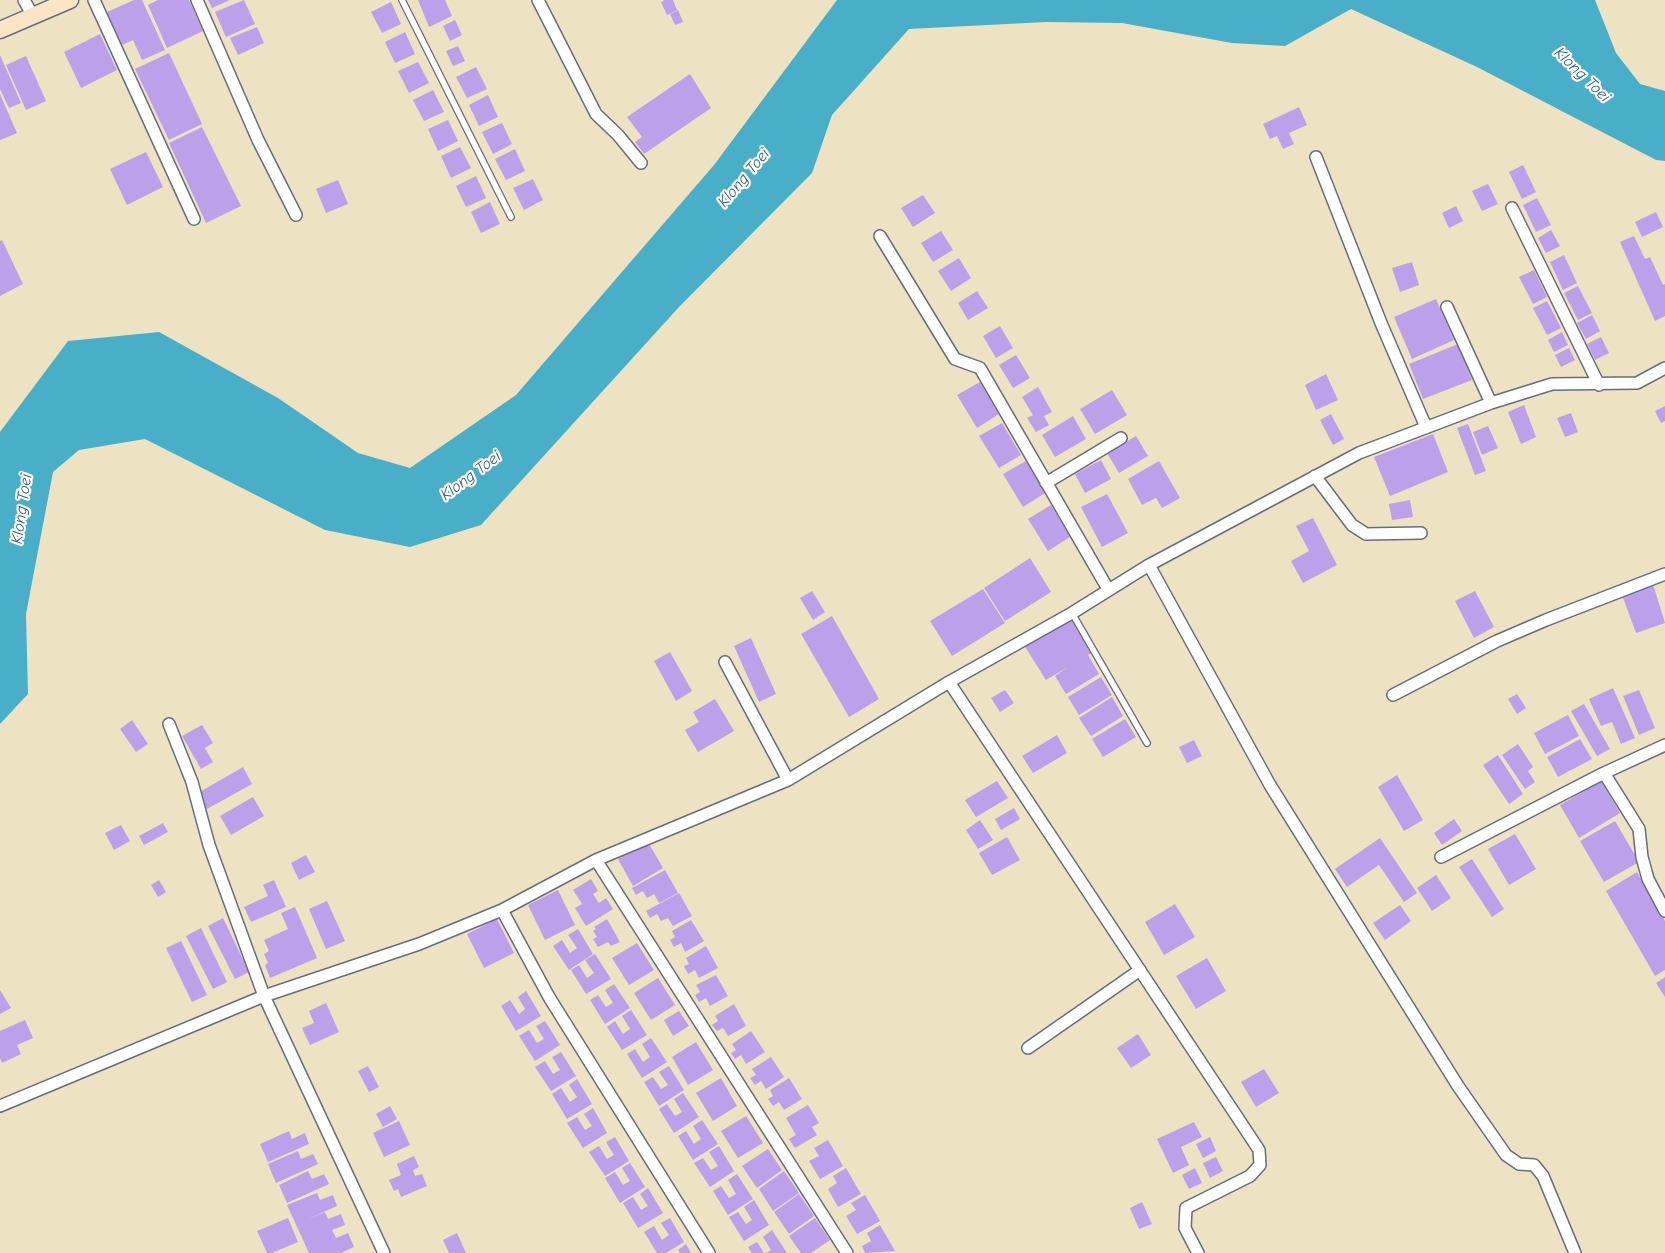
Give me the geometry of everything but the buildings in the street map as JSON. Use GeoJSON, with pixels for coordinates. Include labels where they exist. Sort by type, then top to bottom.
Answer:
{"type":"FeatureCollection","features":[{"type":"Feature","properties":{"kind":"street"},"geometry":{"type":"LineString","coordinates":[[24,0],[33,16]]}},
{"type":"Feature","properties":{"kind":"street"},"geometry":{"type":"LineString","coordinates":[[0,30],[70,0]]}},
{"type":"Feature","properties":{"kind":"street"},"geometry":{"type":"LineString","coordinates":[[94,0],[194,219]]}},
{"type":"Feature","properties":{"kind":"street"},"geometry":{"type":"LineString","coordinates":[[197,0],[258,140],[296,214]]}},
{"type":"Feature","properties":{"kind":"street"},"geometry":{"type":"LineString","coordinates":[[538,0],[596,114],[618,134],[641,163]]}},
{"type":"Feature","properties":{"kind":"street"},"geometry":{"type":"LineString","coordinates":[[1316,158],[1381,323],[1426,427]]}},
{"type":"Feature","properties":{"kind":"street"},"geometry":{"type":"LineString","coordinates":[[1512,208],[1599,385]]}},
{"type":"Feature","properties":{"kind":"street"},"geometry":{"type":"LineString","coordinates":[[880,236],[955,359],[980,368],[1108,589]]}},
{"type":"Feature","properties":{"kind":"street"},"geometry":{"type":"LineString","coordinates":[[1447,307],[1491,403]]}},
{"type":"Feature","properties":{"kind":"street"},"geometry":{"type":"LineString","coordinates":[[0,1106],[264,996],[419,944],[502,910],[596,860],[788,780],[949,682],[1072,613],[1149,565],[1358,453],[1491,403],[1552,384],[1599,385],[1637,383],[1665,368]]}},
{"type":"Feature","properties":{"kind":"street"},"geometry":{"type":"LineString","coordinates":[[1046,483],[1121,438]]}},
{"type":"Feature","properties":{"kind":"street"},"geometry":{"type":"LineString","coordinates":[[1315,476],[1352,525],[1366,534],[1421,533]]}},
{"type":"Feature","properties":{"kind":"street"},"geometry":{"type":"LineString","coordinates":[[1149,565],[1270,785],[1458,1086],[1506,1154],[1519,1164],[1534,1165],[1543,1176],[1575,1253]]}},
{"type":"Feature","properties":{"kind":"street"},"geometry":{"type":"LineString","coordinates":[[1393,695],[1530,627],[1665,574]]}},
{"type":"Feature","properties":{"kind":"street"},"geometry":{"type":"LineString","coordinates":[[725,662],[788,780]]}},
{"type":"Feature","properties":{"kind":"street"},"geometry":{"type":"LineString","coordinates":[[949,682],[1259,1150],[1260,1165],[1250,1176],[1186,1208],[1185,1228],[1198,1253]]}},
{"type":"Feature","properties":{"kind":"street"},"geometry":{"type":"LineString","coordinates":[[169,724],[192,782],[209,845],[264,996],[384,1253]]}},
{"type":"Feature","properties":{"kind":"street"},"geometry":{"type":"LineString","coordinates":[[1441,857],[1604,773],[1665,745]]}},
{"type":"Feature","properties":{"kind":"street"},"geometry":{"type":"LineString","coordinates":[[1604,773],[1639,829],[1642,857],[1648,879],[1665,911]]}},
{"type":"Feature","properties":{"kind":"street"},"geometry":{"type":"LineString","coordinates":[[596,860],[847,1253]]}},
{"type":"Feature","properties":{"kind":"street"},"geometry":{"type":"LineString","coordinates":[[502,910],[548,997],[709,1253]]}},
{"type":"Feature","properties":{"kind":"street"},"geometry":{"type":"LineString","coordinates":[[1028,1048],[1140,970]]}},
{"type":"Feature","properties":{"kind":"lane"},"geometry":{"type":"LineString","coordinates":[[402,0],[511,217]]}},
{"type":"Feature","properties":{"kind":"lane"},"geometry":{"type":"LineString","coordinates":[[1072,613],[1147,743]]}},
{"type":"Feature","properties":{"kind":"water","name":"Klong Toei"},"geometry":{"type":"Polygon","coordinates":[[[837,0],[1595,0],[1616,53],[1640,84],[1665,91],[1665,161],[1656,160],[1477,67],[1351,9],[1285,46],[1232,43],[1122,23],[1046,22],[909,29],[832,115],[812,173],[679,307],[481,525],[410,547],[325,530],[145,439],[79,450],[53,472],[26,614],[28,694],[0,724],[0,432],[68,341],[159,332],[278,398],[358,453],[410,468],[516,395],[714,165],[837,0]]]}}]}
